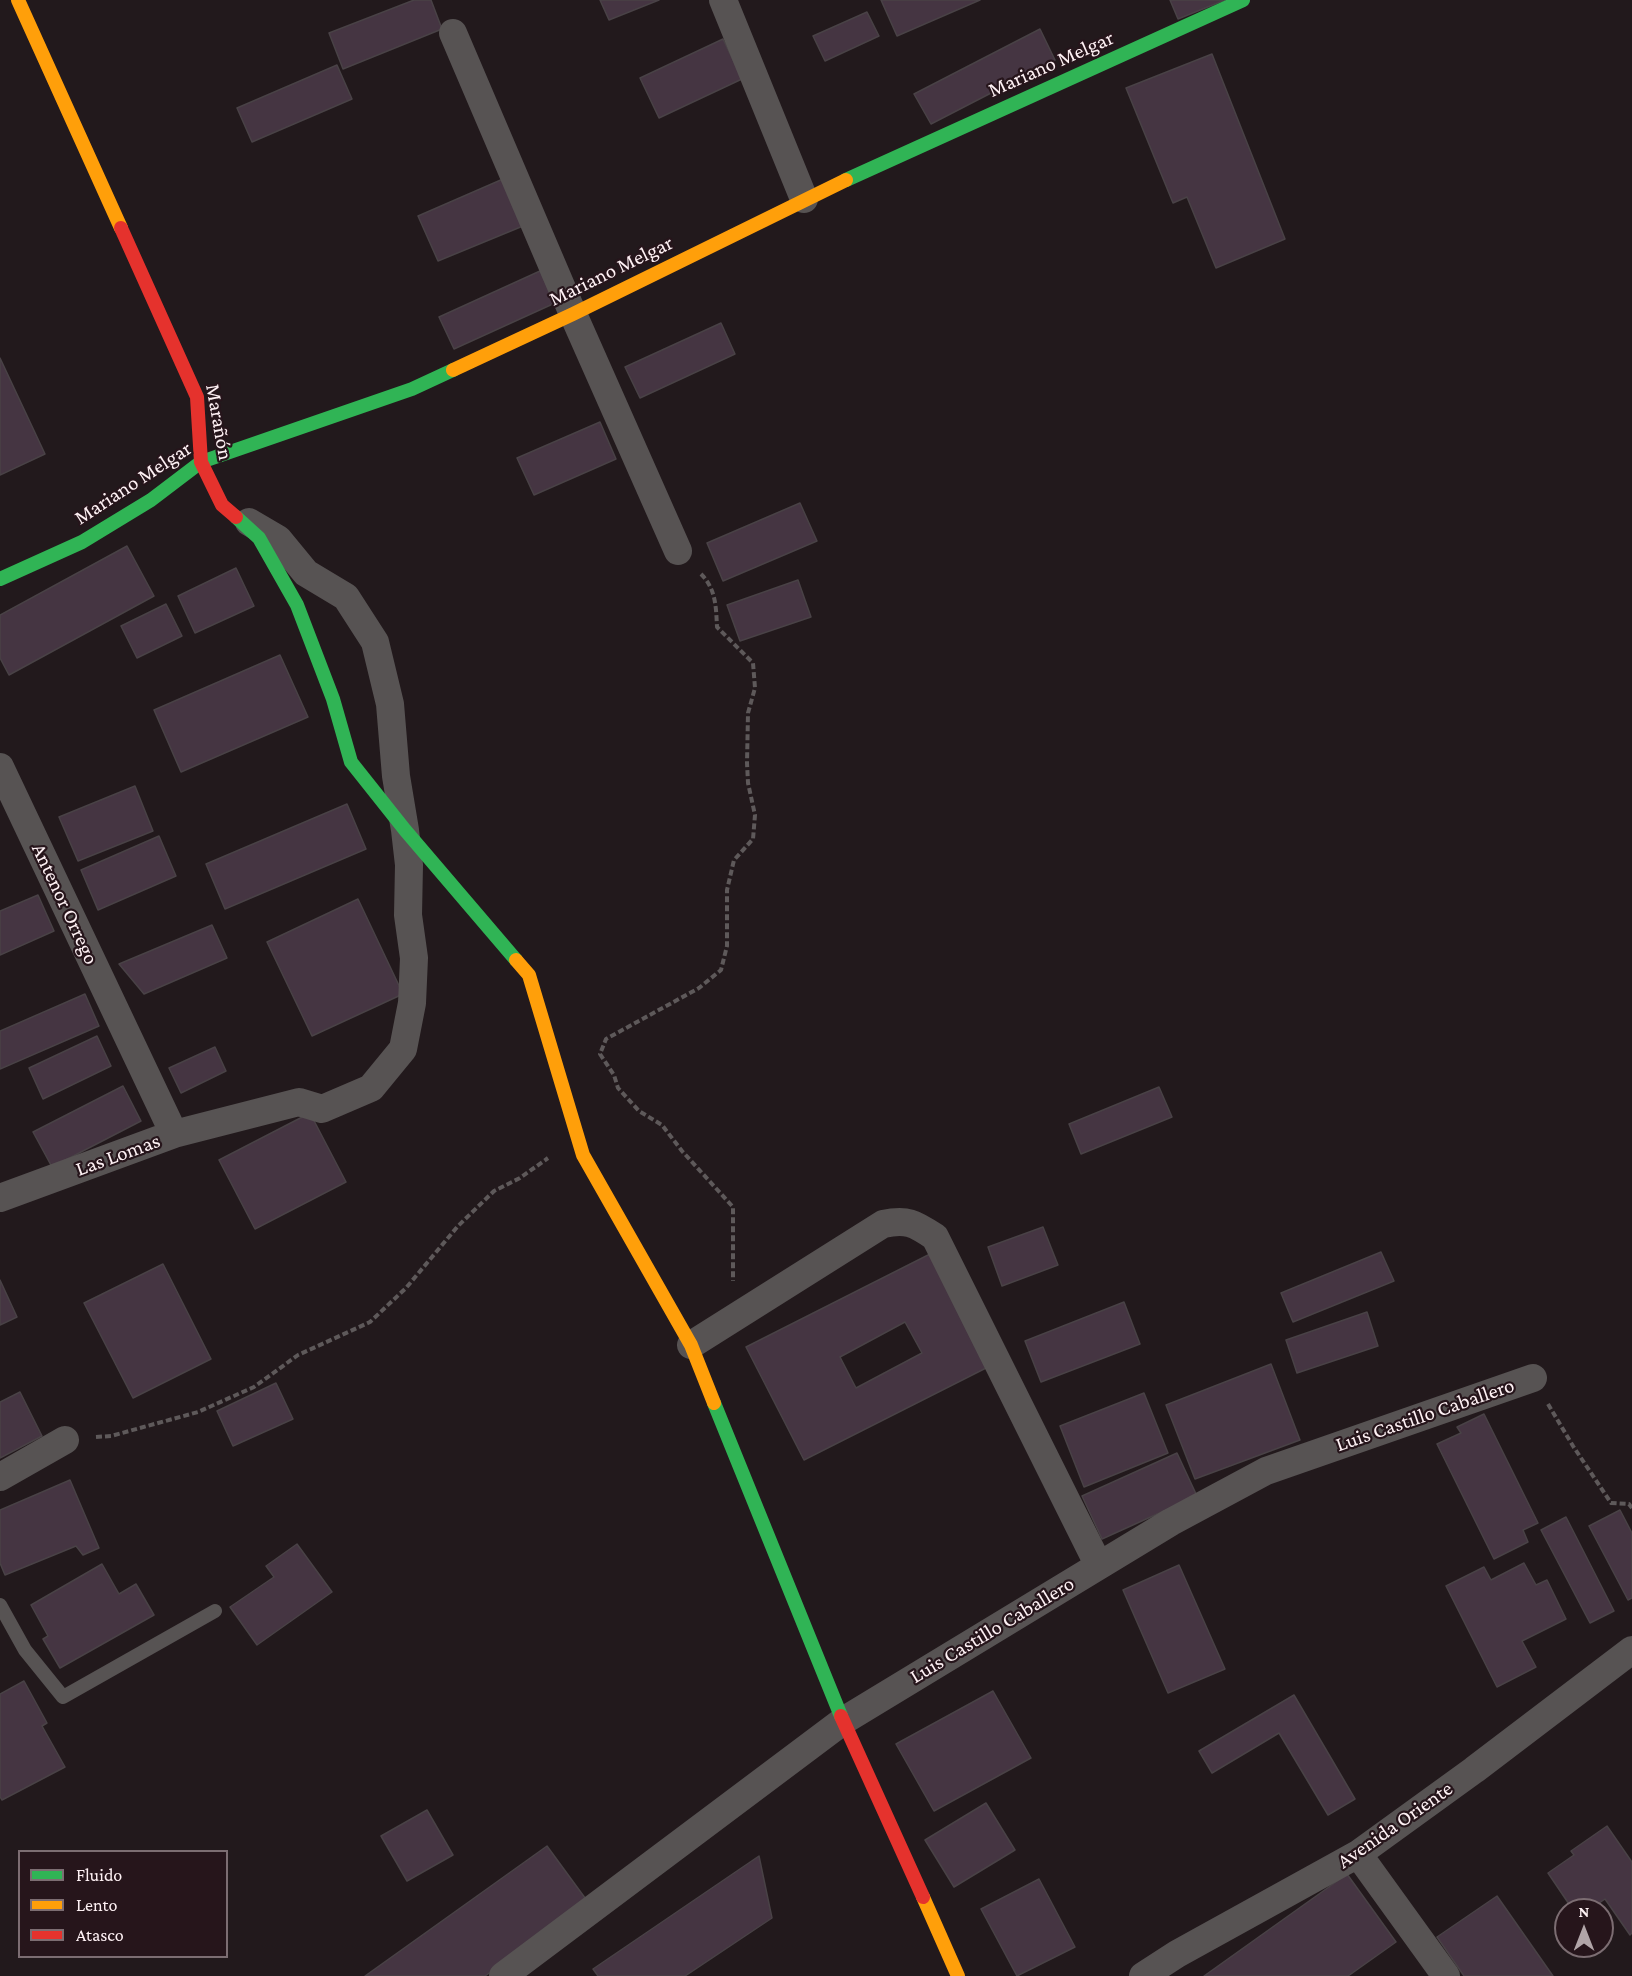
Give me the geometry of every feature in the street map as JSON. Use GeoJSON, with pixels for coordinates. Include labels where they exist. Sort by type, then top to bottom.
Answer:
{"type":"FeatureCollection","features":[{"type":"Feature","properties":{"kind":"street","name":"Marañón"},"geometry":{"type":"LineString","coordinates":[[18,0],[193,386],[197,397],[201,462],[222,505],[259,538],[297,605],[333,699],[351,762],[405,830],[529,975],[583,1155],[691,1345],[843,1721],[958,1976]]}},
{"type":"Feature","properties":{"kind":"street"},"geometry":{"type":"LineString","coordinates":[[723,0],[804,200]]}},
{"type":"Feature","properties":{"kind":"street","name":"Mariano Melgar"},"geometry":{"type":"LineString","coordinates":[[0,579],[82,542],[151,500],[201,462],[412,389],[573,314],[804,200],[1243,0]]}},
{"type":"Feature","properties":{"kind":"street"},"geometry":{"type":"LineString","coordinates":[[453,33],[573,314],[678,550]]}},
{"type":"Feature","properties":{"kind":"street"},"geometry":{"type":"LineString","coordinates":[[174,1134],[299,1102],[322,1109],[371,1088],[403,1049],[412,1004],[414,958],[408,915],[409,865],[396,776],[390,704],[375,642],[345,597],[306,573],[278,539],[222,505]]}},
{"type":"Feature","properties":{"kind":"street","name":"Antenor Orrego"},"geometry":{"type":"LineString","coordinates":[[0,767],[130,1042]]}},
{"type":"Feature","properties":{"kind":"street","name":"Las Lomas"},"geometry":{"type":"LineString","coordinates":[[0,1198],[174,1134],[130,1042]]}},
{"type":"Feature","properties":{"kind":"street"},"geometry":{"type":"LineString","coordinates":[[691,1345],[883,1224],[902,1220],[921,1227],[935,1237],[1098,1564]]}},
{"type":"Feature","properties":{"kind":"street","name":"Luis Castillo Caballero"},"geometry":{"type":"LineString","coordinates":[[503,1976],[843,1721],[1170,1522],[1266,1471],[1533,1378]]}},
{"type":"Feature","properties":{"kind":"street"},"geometry":{"type":"LineString","coordinates":[[0,1477],[65,1440]]}},
{"type":"Feature","properties":{"kind":"street","name":"Avenida Oriente"},"geometry":{"type":"LineString","coordinates":[[1143,1976],[1178,1954],[1358,1854],[1632,1650]]}},
{"type":"Feature","properties":{"kind":"street"},"geometry":{"type":"LineString","coordinates":[[1358,1854],[1446,1976]]}},
{"type":"Feature","properties":{"kind":"lane"},"geometry":{"type":"LineString","coordinates":[[0,1605],[25,1650],[63,1697],[215,1611]]}},
{"type":"Feature","properties":{"kind":"path"},"geometry":{"type":"LineString","coordinates":[[678,550],[709,582],[716,603],[717,627],[753,663],[754,688],[748,713],[747,763],[748,783],[755,815],[753,839],[734,860],[727,890],[727,946],[721,970],[699,988],[606,1039],[600,1054],[614,1075],[618,1088],[639,1111],[662,1125],[732,1207],[733,1318]]}},
{"type":"Feature","properties":{"kind":"path"},"geometry":{"type":"LineString","coordinates":[[65,1440],[111,1436],[198,1412],[254,1388],[298,1355],[370,1322],[406,1288],[458,1226],[494,1191],[520,1178],[549,1158],[566,1136],[571,1115]]}},
{"type":"Feature","properties":{"kind":"path"},"geometry":{"type":"LineString","coordinates":[[1533,1378],[1573,1446],[1611,1503],[1629,1504],[1632,1508]]}},
{"type":"Feature","properties":{"kind":"building"},"geometry":{"type":"Polygon","coordinates":[[[414,0],[431,0],[442,29],[343,69],[329,33],[414,0]]]}},
{"type":"Feature","properties":{"kind":"building"},"geometry":{"type":"Polygon","coordinates":[[[600,0],[659,0],[609,20],[600,0]]]}},
{"type":"Feature","properties":{"kind":"building"},"geometry":{"type":"Polygon","coordinates":[[[881,0],[980,0],[897,36],[881,0]]]}},
{"type":"Feature","properties":{"kind":"building"},"geometry":{"type":"Polygon","coordinates":[[[1170,0],[1225,0],[1178,19],[1170,0]]]}},
{"type":"Feature","properties":{"kind":"building"},"geometry":{"type":"Polygon","coordinates":[[[867,12],[879,36],[825,61],[813,36],[867,12]]]}},
{"type":"Feature","properties":{"kind":"building"},"geometry":{"type":"Polygon","coordinates":[[[1040,29],[1055,60],[931,124],[914,94],[1040,29]]]}},
{"type":"Feature","properties":{"kind":"building"},"geometry":{"type":"Polygon","coordinates":[[[723,39],[742,79],[659,118],[640,78],[723,39]]]}},
{"type":"Feature","properties":{"kind":"building"},"geometry":{"type":"Polygon","coordinates":[[[1212,54],[1285,239],[1216,268],[1187,197],[1173,203],[1126,88],[1212,54]]]}},
{"type":"Feature","properties":{"kind":"building"},"geometry":{"type":"Polygon","coordinates":[[[337,65],[352,99],[252,142],[237,108],[337,65]]]}},
{"type":"Feature","properties":{"kind":"building"},"geometry":{"type":"Polygon","coordinates":[[[503,179],[523,226],[438,261],[418,216],[503,179]]]}},
{"type":"Feature","properties":{"kind":"building"},"geometry":{"type":"Polygon","coordinates":[[[540,271],[555,303],[454,349],[439,317],[540,271]]]}},
{"type":"Feature","properties":{"kind":"building"},"geometry":{"type":"Polygon","coordinates":[[[721,323],[735,354],[640,398],[625,367],[721,323]]]}},
{"type":"Feature","properties":{"kind":"building"},"geometry":{"type":"Polygon","coordinates":[[[0,358],[45,454],[0,475],[0,358]]]}},
{"type":"Feature","properties":{"kind":"building"},"geometry":{"type":"Polygon","coordinates":[[[600,422],[616,459],[534,495],[517,458],[600,422]]]}},
{"type":"Feature","properties":{"kind":"building"},"geometry":{"type":"Polygon","coordinates":[[[800,503],[817,541],[723,581],[707,543],[800,503]]]}},
{"type":"Feature","properties":{"kind":"building"},"geometry":{"type":"Polygon","coordinates":[[[127,546],[154,596],[9,675],[0,658],[0,615],[127,546]]]}},
{"type":"Feature","properties":{"kind":"building"},"geometry":{"type":"Polygon","coordinates":[[[236,568],[254,606],[195,633],[178,596],[236,568]]]}},
{"type":"Feature","properties":{"kind":"building"},"geometry":{"type":"Polygon","coordinates":[[[798,580],[811,617],[740,641],[727,605],[798,580]]]}},
{"type":"Feature","properties":{"kind":"building"},"geometry":{"type":"Polygon","coordinates":[[[166,604],[182,636],[137,658],[121,626],[166,604]]]}},
{"type":"Feature","properties":{"kind":"building"},"geometry":{"type":"Polygon","coordinates":[[[280,655],[308,717],[181,772],[154,710],[280,655]]]}},
{"type":"Feature","properties":{"kind":"building"},"geometry":{"type":"Polygon","coordinates":[[[135,786],[153,831],[78,861],[59,817],[135,786]]]}},
{"type":"Feature","properties":{"kind":"building"},"geometry":{"type":"Polygon","coordinates":[[[347,804],[366,849],[225,909],[206,864],[347,804]]]}},
{"type":"Feature","properties":{"kind":"building"},"geometry":{"type":"Polygon","coordinates":[[[159,836],[176,876],[98,910],[81,870],[159,836]]]}},
{"type":"Feature","properties":{"kind":"building"},"geometry":{"type":"Polygon","coordinates":[[[38,895],[54,931],[0,955],[0,911],[38,895]]]}},
{"type":"Feature","properties":{"kind":"building"},"geometry":{"type":"Polygon","coordinates":[[[358,899],[403,994],[312,1036],[267,942],[358,899]]]}},
{"type":"Feature","properties":{"kind":"building"},"geometry":{"type":"Polygon","coordinates":[[[212,925],[227,958],[144,994],[119,964],[212,925]]]}},
{"type":"Feature","properties":{"kind":"building"},"geometry":{"type":"Polygon","coordinates":[[[85,994],[99,1026],[0,1069],[0,1031],[85,994]]]}},
{"type":"Feature","properties":{"kind":"building"},"geometry":{"type":"Polygon","coordinates":[[[97,1036],[111,1066],[43,1099],[29,1068],[97,1036]]]}},
{"type":"Feature","properties":{"kind":"building"},"geometry":{"type":"Polygon","coordinates":[[[215,1047],[226,1071],[181,1093],[169,1068],[215,1047]]]}},
{"type":"Feature","properties":{"kind":"building"},"geometry":{"type":"Polygon","coordinates":[[[123,1086],[141,1121],[52,1167],[33,1132],[123,1086]]]}},
{"type":"Feature","properties":{"kind":"building"},"geometry":{"type":"Polygon","coordinates":[[[1159,1087],[1172,1117],[1081,1154],[1069,1124],[1159,1087]]]}},
{"type":"Feature","properties":{"kind":"building"},"geometry":{"type":"Polygon","coordinates":[[[310,1113],[346,1182],[255,1229],[219,1160],[310,1113]]]}},
{"type":"Feature","properties":{"kind":"building"},"geometry":{"type":"Polygon","coordinates":[[[1043,1227],[1058,1265],[1002,1286],[988,1247],[1043,1227]]]}},
{"type":"Feature","properties":{"kind":"building"},"geometry":{"type":"Polygon","coordinates":[[[1381,1252],[1394,1281],[1293,1322],[1281,1293],[1381,1252]]]}},
{"type":"Feature","properties":{"kind":"building"},"geometry":{"type":"Polygon","coordinates":[[[932,1253],[990,1366],[804,1460],[746,1347],[932,1253]],[[905,1322],[840,1357],[856,1388],[922,1353],[905,1322]]]}},
{"type":"Feature","properties":{"kind":"building"},"geometry":{"type":"Polygon","coordinates":[[[163,1264],[211,1359],[133,1398],[84,1303],[163,1264]]]}},
{"type":"Feature","properties":{"kind":"building"},"geometry":{"type":"Polygon","coordinates":[[[0,1280],[17,1317],[0,1325],[0,1280]]]}},
{"type":"Feature","properties":{"kind":"building"},"geometry":{"type":"Polygon","coordinates":[[[1124,1302],[1140,1344],[1041,1382],[1025,1341],[1124,1302]]]}},
{"type":"Feature","properties":{"kind":"building"},"geometry":{"type":"Polygon","coordinates":[[[1367,1312],[1378,1346],[1297,1373],[1286,1340],[1367,1312]]]}},
{"type":"Feature","properties":{"kind":"building"},"geometry":{"type":"Polygon","coordinates":[[[1271,1364],[1300,1440],[1195,1479],[1166,1405],[1271,1364]]]}},
{"type":"Feature","properties":{"kind":"building"},"geometry":{"type":"Polygon","coordinates":[[[276,1383],[293,1419],[233,1446],[217,1411],[276,1383]]]}},
{"type":"Feature","properties":{"kind":"building"},"geometry":{"type":"Polygon","coordinates":[[[20,1392],[42,1436],[0,1458],[0,1402],[20,1392]]]}},
{"type":"Feature","properties":{"kind":"building"},"geometry":{"type":"Polygon","coordinates":[[[1144,1393],[1168,1453],[1084,1487],[1060,1426],[1144,1393]]]}},
{"type":"Feature","properties":{"kind":"building"},"geometry":{"type":"Polygon","coordinates":[[[1484,1414],[1538,1523],[1523,1530],[1528,1542],[1494,1559],[1437,1444],[1461,1433],[1457,1427],[1484,1414]]]}},
{"type":"Feature","properties":{"kind":"building"},"geometry":{"type":"Polygon","coordinates":[[[1177,1453],[1197,1496],[1102,1539],[1082,1496],[1177,1453]]]}},
{"type":"Feature","properties":{"kind":"building"},"geometry":{"type":"Polygon","coordinates":[[[70,1480],[99,1548],[83,1555],[76,1546],[5,1575],[0,1563],[0,1510],[70,1480]]]}},
{"type":"Feature","properties":{"kind":"building"},"geometry":{"type":"Polygon","coordinates":[[[1620,1510],[1632,1533],[1632,1598],[1628,1600],[1589,1526],[1620,1510]]]}},
{"type":"Feature","properties":{"kind":"building"},"geometry":{"type":"Polygon","coordinates":[[[1566,1517],[1614,1611],[1590,1623],[1541,1530],[1566,1517]]]}},
{"type":"Feature","properties":{"kind":"building"},"geometry":{"type":"Polygon","coordinates":[[[297,1544],[332,1592],[257,1645],[230,1607],[274,1577],[266,1566],[297,1544]]]}},
{"type":"Feature","properties":{"kind":"building"},"geometry":{"type":"Polygon","coordinates":[[[1524,1563],[1536,1585],[1547,1580],[1566,1619],[1522,1641],[1536,1667],[1497,1687],[1446,1586],[1484,1567],[1491,1580],[1524,1563]]]}},
{"type":"Feature","properties":{"kind":"building"},"geometry":{"type":"Polygon","coordinates":[[[102,1564],[119,1594],[136,1584],[154,1615],[60,1668],[43,1639],[48,1636],[31,1605],[102,1564]]]}},
{"type":"Feature","properties":{"kind":"building"},"geometry":{"type":"Polygon","coordinates":[[[1179,1565],[1225,1669],[1168,1693],[1123,1590],[1179,1565]]]}},
{"type":"Feature","properties":{"kind":"building"},"geometry":{"type":"Polygon","coordinates":[[[24,1681],[47,1723],[42,1726],[65,1767],[2,1800],[0,1797],[0,1694],[24,1681]]]}},
{"type":"Feature","properties":{"kind":"building"},"geometry":{"type":"Polygon","coordinates":[[[993,1691],[1031,1758],[934,1811],[896,1744],[993,1691]]]}},
{"type":"Feature","properties":{"kind":"building"},"geometry":{"type":"Polygon","coordinates":[[[1294,1695],[1355,1799],[1328,1815],[1279,1733],[1212,1773],[1199,1751],[1294,1695]]]}},
{"type":"Feature","properties":{"kind":"building"},"geometry":{"type":"Polygon","coordinates":[[[986,1803],[1015,1850],[954,1887],[925,1840],[986,1803]]]}},
{"type":"Feature","properties":{"kind":"building"},"geometry":{"type":"Polygon","coordinates":[[[427,1810],[453,1855],[407,1881],[381,1836],[427,1810]]]}},
{"type":"Feature","properties":{"kind":"building"},"geometry":{"type":"Polygon","coordinates":[[[1607,1826],[1632,1862],[1632,1933],[1630,1935],[1614,1912],[1614,1898],[1565,1898],[1548,1873],[1574,1855],[1571,1851],[1607,1826]]]}},
{"type":"Feature","properties":{"kind":"building"},"geometry":{"type":"Polygon","coordinates":[[[547,1846],[588,1902],[485,1976],[365,1976],[547,1846]]]}},
{"type":"Feature","properties":{"kind":"building"},"geometry":{"type":"Polygon","coordinates":[[[759,1856],[772,1918],[685,1976],[598,1976],[593,1969],[759,1856]]]}},
{"type":"Feature","properties":{"kind":"building"},"geometry":{"type":"Polygon","coordinates":[[[1347,1874],[1396,1942],[1348,1976],[1204,1976],[1347,1874]]]}},
{"type":"Feature","properties":{"kind":"building"},"geometry":{"type":"Polygon","coordinates":[[[1039,1879],[1075,1947],[1017,1976],[981,1909],[1039,1879]]]}},
{"type":"Feature","properties":{"kind":"building"},"geometry":{"type":"Polygon","coordinates":[[[1497,1896],[1553,1976],[1464,1976],[1437,1937],[1497,1896]]]}},
{"type":"Feature","properties":{"kind":"traffic: fast"},"geometry":{"type":"LineString","coordinates":[[846,180],[1243,0]]}},
{"type":"Feature","properties":{"kind":"traffic: fast"},"geometry":{"type":"LineString","coordinates":[[0,579],[82,542],[151,500],[201,462],[412,389],[453,370]]}},
{"type":"Feature","properties":{"kind":"traffic: fast"},"geometry":{"type":"LineString","coordinates":[[236,517],[259,538],[297,605],[333,699],[351,762],[405,830],[516,960]]}},
{"type":"Feature","properties":{"kind":"traffic: fast"},"geometry":{"type":"LineString","coordinates":[[714,1403],[841,1716]]}},
{"type":"Feature","properties":{"kind":"traffic: slow"},"geometry":{"type":"LineString","coordinates":[[18,0],[121,228]]}},
{"type":"Feature","properties":{"kind":"traffic: slow"},"geometry":{"type":"LineString","coordinates":[[453,370],[573,314],[846,180]]}},
{"type":"Feature","properties":{"kind":"traffic: slow"},"geometry":{"type":"LineString","coordinates":[[516,960],[529,975],[583,1155],[691,1345],[714,1403]]}},
{"type":"Feature","properties":{"kind":"traffic: slow"},"geometry":{"type":"LineString","coordinates":[[923,1897],[958,1976]]}},
{"type":"Feature","properties":{"kind":"traffic: jam"},"geometry":{"type":"LineString","coordinates":[[121,228],[197,397],[201,462],[222,505],[236,517]]}},
{"type":"Feature","properties":{"kind":"traffic: jam"},"geometry":{"type":"LineString","coordinates":[[841,1716],[923,1897]]}}]}
